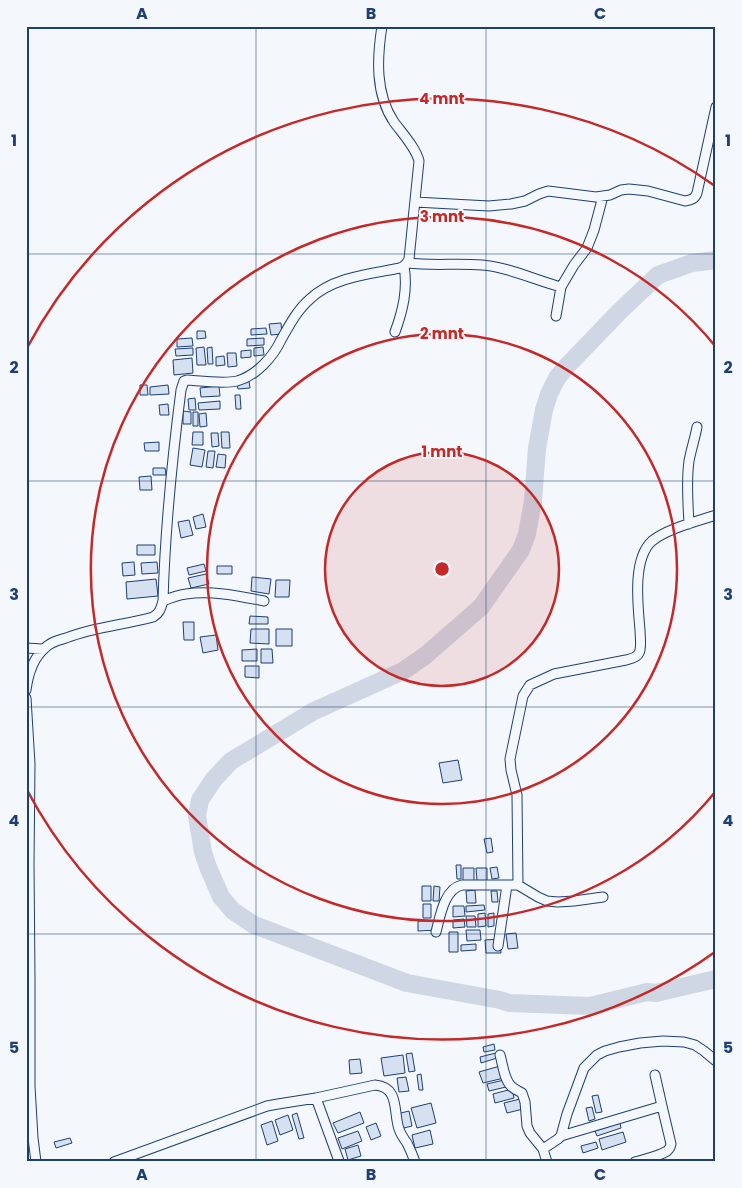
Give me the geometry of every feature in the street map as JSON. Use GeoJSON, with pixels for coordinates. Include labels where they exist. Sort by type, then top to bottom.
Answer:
{"type":"FeatureCollection","features":[{"type":"Feature","properties":{"kind":"street"},"geometry":{"type":"LineString","coordinates":[[382,26],[379,66],[381,92],[390,116],[418,158],[410,259],[406,265],[404,300],[396,332]]}},
{"type":"Feature","properties":{"kind":"street"},"geometry":{"type":"LineString","coordinates":[[415,202],[473,206],[505,205],[525,201],[548,191],[596,197],[628,189],[685,201],[691,200],[696,197],[716,107]]}},
{"type":"Feature","properties":{"kind":"street"},"geometry":{"type":"LineString","coordinates":[[556,316],[560,287],[586,248],[594,230],[603,196]]}},
{"type":"Feature","properties":{"kind":"street"},"geometry":{"type":"LineString","coordinates":[[26,690],[29,674],[34,662],[49,644],[74,634],[153,617],[161,608],[172,454],[180,390],[184,382],[187,380],[231,382],[245,378],[272,355],[299,311],[309,299],[320,291],[345,280],[406,265],[482,265],[498,267],[560,287]]}},
{"type":"Feature","properties":{"kind":"street"},"geometry":{"type":"LineString","coordinates":[[689,524],[688,472],[697,427]]}},
{"type":"Feature","properties":{"kind":"street"},"geometry":{"type":"LineString","coordinates":[[518,885],[517,795],[510,759],[523,696],[530,685],[554,674],[626,660],[636,656],[639,653],[640,641],[638,578],[646,548],[650,542],[659,536],[716,515]]}},
{"type":"Feature","properties":{"kind":"street"},"geometry":{"type":"LineString","coordinates":[[163,601],[184,594],[210,593],[241,596],[264,601]]}},
{"type":"Feature","properties":{"kind":"street"},"geometry":{"type":"LineString","coordinates":[[26,648],[43,649]]}},
{"type":"Feature","properties":{"kind":"street"},"geometry":{"type":"LineString","coordinates":[[26,698],[30,764],[30,1086],[36,1162]]}},
{"type":"Feature","properties":{"kind":"street"},"geometry":{"type":"LineString","coordinates":[[436,932],[443,906],[453,889],[462,885],[518,885],[547,901],[574,901],[602,897]]}},
{"type":"Feature","properties":{"kind":"street"},"geometry":{"type":"LineString","coordinates":[[498,946],[507,885]]}},
{"type":"Feature","properties":{"kind":"street"},"geometry":{"type":"LineString","coordinates":[[561,1136],[584,1068],[597,1055],[605,1051],[619,1046],[640,1043],[684,1042],[695,1045],[716,1061]]}},
{"type":"Feature","properties":{"kind":"street"},"geometry":{"type":"LineString","coordinates":[[500,1055],[510,1085],[512,1088],[522,1092],[525,1102],[527,1126],[530,1133],[543,1149],[547,1162]]}},
{"type":"Feature","properties":{"kind":"street"},"geometry":{"type":"LineString","coordinates":[[635,1162],[668,1150],[671,1144],[655,1075]]}},
{"type":"Feature","properties":{"kind":"street"},"geometry":{"type":"LineString","coordinates":[[114,1162],[267,1106],[375,1085],[387,1088],[392,1093],[398,1128],[415,1162]]}},
{"type":"Feature","properties":{"kind":"street"},"geometry":{"type":"LineString","coordinates":[[316,1098],[339,1161]]}},
{"type":"Feature","properties":{"kind":"street"},"geometry":{"type":"LineString","coordinates":[[543,1149],[561,1136],[662,1106]]}},
{"type":"Feature","properties":{"kind":"building"},"geometry":{"type":"Polygon","coordinates":[[[281,323],[282,334],[271,335],[269,324],[281,323]]]}},
{"type":"Feature","properties":{"kind":"building"},"geometry":{"type":"Polygon","coordinates":[[[266,328],[267,334],[251,335],[251,329],[266,328]]]}},
{"type":"Feature","properties":{"kind":"building"},"geometry":{"type":"Polygon","coordinates":[[[197,331],[205,331],[206,338],[197,339],[197,331]]]}},
{"type":"Feature","properties":{"kind":"building"},"geometry":{"type":"Polygon","coordinates":[[[192,338],[193,346],[177,347],[177,339],[192,338]]]}},
{"type":"Feature","properties":{"kind":"building"},"geometry":{"type":"Polygon","coordinates":[[[264,338],[264,345],[247,346],[247,339],[264,338]]]}},
{"type":"Feature","properties":{"kind":"building"},"geometry":{"type":"Polygon","coordinates":[[[204,347],[206,365],[197,365],[196,348],[204,347]]]}},
{"type":"Feature","properties":{"kind":"building"},"geometry":{"type":"Polygon","coordinates":[[[212,347],[213,364],[208,364],[207,348],[212,347]]]}},
{"type":"Feature","properties":{"kind":"building"},"geometry":{"type":"Polygon","coordinates":[[[263,347],[264,355],[254,356],[254,348],[263,347]]]}},
{"type":"Feature","properties":{"kind":"building"},"geometry":{"type":"Polygon","coordinates":[[[193,348],[193,355],[176,356],[175,349],[193,348]]]}},
{"type":"Feature","properties":{"kind":"building"},"geometry":{"type":"Polygon","coordinates":[[[251,350],[251,357],[241,358],[241,351],[251,350]]]}},
{"type":"Feature","properties":{"kind":"building"},"geometry":{"type":"Polygon","coordinates":[[[227,353],[236,353],[237,366],[228,367],[227,353]]]}},
{"type":"Feature","properties":{"kind":"building"},"geometry":{"type":"Polygon","coordinates":[[[224,356],[225,365],[216,366],[216,357],[224,356]]]}},
{"type":"Feature","properties":{"kind":"building"},"geometry":{"type":"Polygon","coordinates":[[[192,358],[193,373],[174,375],[173,360],[192,358]]]}},
{"type":"Feature","properties":{"kind":"building"},"geometry":{"type":"Polygon","coordinates":[[[249,381],[250,388],[238,389],[237,382],[249,381]]]}},
{"type":"Feature","properties":{"kind":"building"},"geometry":{"type":"Polygon","coordinates":[[[140,385],[147,385],[148,395],[140,395],[140,385]]]}},
{"type":"Feature","properties":{"kind":"building"},"geometry":{"type":"Polygon","coordinates":[[[168,385],[169,394],[150,395],[150,387],[168,385]]]}},
{"type":"Feature","properties":{"kind":"building"},"geometry":{"type":"Polygon","coordinates":[[[219,386],[220,396],[201,397],[200,388],[219,386]]]}},
{"type":"Feature","properties":{"kind":"building"},"geometry":{"type":"Polygon","coordinates":[[[235,395],[240,395],[241,409],[236,409],[235,395]]]}},
{"type":"Feature","properties":{"kind":"building"},"geometry":{"type":"Polygon","coordinates":[[[195,398],[196,410],[189,410],[188,399],[195,398]]]}},
{"type":"Feature","properties":{"kind":"building"},"geometry":{"type":"Polygon","coordinates":[[[220,401],[220,409],[199,410],[198,403],[220,401]]]}},
{"type":"Feature","properties":{"kind":"building"},"geometry":{"type":"Polygon","coordinates":[[[168,404],[169,415],[160,415],[159,405],[168,404]]]}},
{"type":"Feature","properties":{"kind":"building"},"geometry":{"type":"Polygon","coordinates":[[[183,411],[191,412],[191,424],[183,424],[183,411]]]}},
{"type":"Feature","properties":{"kind":"building"},"geometry":{"type":"Polygon","coordinates":[[[193,412],[198,412],[198,426],[193,426],[193,412]]]}},
{"type":"Feature","properties":{"kind":"building"},"geometry":{"type":"Polygon","coordinates":[[[206,413],[207,426],[200,427],[199,414],[206,413]]]}},
{"type":"Feature","properties":{"kind":"building"},"geometry":{"type":"Polygon","coordinates":[[[193,432],[203,432],[203,445],[192,445],[193,432]]]}},
{"type":"Feature","properties":{"kind":"building"},"geometry":{"type":"Polygon","coordinates":[[[221,432],[229,432],[230,448],[222,448],[221,432]]]}},
{"type":"Feature","properties":{"kind":"building"},"geometry":{"type":"Polygon","coordinates":[[[211,433],[218,433],[219,446],[212,447],[211,433]]]}},
{"type":"Feature","properties":{"kind":"building"},"geometry":{"type":"Polygon","coordinates":[[[159,442],[159,451],[145,451],[144,443],[159,442]]]}},
{"type":"Feature","properties":{"kind":"building"},"geometry":{"type":"Polygon","coordinates":[[[193,448],[205,450],[202,467],[190,465],[193,448]]]}},
{"type":"Feature","properties":{"kind":"building"},"geometry":{"type":"Polygon","coordinates":[[[208,451],[215,451],[213,468],[206,467],[208,451]]]}},
{"type":"Feature","properties":{"kind":"building"},"geometry":{"type":"Polygon","coordinates":[[[218,454],[226,455],[225,468],[216,467],[218,454]]]}},
{"type":"Feature","properties":{"kind":"building"},"geometry":{"type":"Polygon","coordinates":[[[153,468],[165,468],[166,475],[153,475],[153,468]]]}},
{"type":"Feature","properties":{"kind":"building"},"geometry":{"type":"Polygon","coordinates":[[[151,476],[152,490],[140,490],[139,477],[151,476]]]}},
{"type":"Feature","properties":{"kind":"building"},"geometry":{"type":"Polygon","coordinates":[[[203,514],[206,527],[196,529],[193,517],[203,514]]]}},
{"type":"Feature","properties":{"kind":"building"},"geometry":{"type":"Polygon","coordinates":[[[189,520],[193,535],[181,538],[178,522],[189,520]]]}},
{"type":"Feature","properties":{"kind":"building"},"geometry":{"type":"Polygon","coordinates":[[[137,545],[155,545],[155,555],[137,555],[137,545]]]}},
{"type":"Feature","properties":{"kind":"building"},"geometry":{"type":"Polygon","coordinates":[[[134,562],[135,575],[123,576],[122,563],[134,562]]]}},
{"type":"Feature","properties":{"kind":"building"},"geometry":{"type":"Polygon","coordinates":[[[157,562],[158,573],[142,574],[141,563],[157,562]]]}},
{"type":"Feature","properties":{"kind":"building"},"geometry":{"type":"Polygon","coordinates":[[[204,564],[206,571],[189,575],[187,568],[204,564]]]}},
{"type":"Feature","properties":{"kind":"building"},"geometry":{"type":"Polygon","coordinates":[[[217,566],[232,566],[232,574],[217,574],[217,566]]]}},
{"type":"Feature","properties":{"kind":"building"},"geometry":{"type":"Polygon","coordinates":[[[206,574],[209,584],[191,588],[188,578],[206,574]]]}},
{"type":"Feature","properties":{"kind":"building"},"geometry":{"type":"Polygon","coordinates":[[[252,577],[271,579],[269,594],[251,591],[252,577]]]}},
{"type":"Feature","properties":{"kind":"building"},"geometry":{"type":"Polygon","coordinates":[[[156,579],[158,596],[127,599],[126,582],[156,579]]]}},
{"type":"Feature","properties":{"kind":"building"},"geometry":{"type":"Polygon","coordinates":[[[276,580],[290,580],[289,597],[275,597],[276,580]]]}},
{"type":"Feature","properties":{"kind":"building"},"geometry":{"type":"Polygon","coordinates":[[[250,616],[268,617],[268,624],[249,624],[250,616]]]}},
{"type":"Feature","properties":{"kind":"building"},"geometry":{"type":"Polygon","coordinates":[[[183,622],[194,622],[194,640],[184,640],[183,622]]]}},
{"type":"Feature","properties":{"kind":"building"},"geometry":{"type":"Polygon","coordinates":[[[251,629],[269,629],[269,644],[250,643],[251,629]]]}},
{"type":"Feature","properties":{"kind":"building"},"geometry":{"type":"Polygon","coordinates":[[[276,629],[292,629],[292,646],[276,646],[276,629]]]}},
{"type":"Feature","properties":{"kind":"building"},"geometry":{"type":"Polygon","coordinates":[[[216,635],[218,650],[203,653],[200,637],[216,635]]]}},
{"type":"Feature","properties":{"kind":"building"},"geometry":{"type":"Polygon","coordinates":[[[257,649],[257,661],[242,661],[242,650],[257,649]]]}},
{"type":"Feature","properties":{"kind":"building"},"geometry":{"type":"Polygon","coordinates":[[[261,649],[272,649],[273,663],[261,663],[261,649]]]}},
{"type":"Feature","properties":{"kind":"building"},"geometry":{"type":"Polygon","coordinates":[[[245,666],[259,666],[259,678],[245,677],[245,666]]]}},
{"type":"Feature","properties":{"kind":"building"},"geometry":{"type":"Polygon","coordinates":[[[458,760],[462,780],[443,783],[439,763],[458,760]]]}},
{"type":"Feature","properties":{"kind":"building"},"geometry":{"type":"Polygon","coordinates":[[[491,838],[493,852],[487,853],[484,839],[491,838]]]}},
{"type":"Feature","properties":{"kind":"building"},"geometry":{"type":"Polygon","coordinates":[[[456,865],[461,865],[461,879],[457,879],[456,865]]]}},
{"type":"Feature","properties":{"kind":"building"},"geometry":{"type":"Polygon","coordinates":[[[497,867],[499,878],[492,879],[490,868],[497,867]]]}},
{"type":"Feature","properties":{"kind":"building"},"geometry":{"type":"Polygon","coordinates":[[[463,868],[474,868],[474,885],[463,885],[463,868]]]}},
{"type":"Feature","properties":{"kind":"building"},"geometry":{"type":"Polygon","coordinates":[[[476,868],[487,868],[487,881],[477,881],[476,868]]]}},
{"type":"Feature","properties":{"kind":"building"},"geometry":{"type":"Polygon","coordinates":[[[422,886],[431,886],[431,901],[422,901],[422,886]]]}},
{"type":"Feature","properties":{"kind":"building"},"geometry":{"type":"Polygon","coordinates":[[[434,886],[440,887],[439,901],[433,901],[434,886]]]}},
{"type":"Feature","properties":{"kind":"building"},"geometry":{"type":"Polygon","coordinates":[[[475,890],[476,903],[467,903],[466,891],[475,890]]]}},
{"type":"Feature","properties":{"kind":"building"},"geometry":{"type":"Polygon","coordinates":[[[491,891],[497,891],[498,902],[492,902],[491,891]]]}},
{"type":"Feature","properties":{"kind":"building"},"geometry":{"type":"Polygon","coordinates":[[[423,904],[431,904],[431,918],[423,918],[423,904]]]}},
{"type":"Feature","properties":{"kind":"building"},"geometry":{"type":"Polygon","coordinates":[[[484,905],[485,910],[466,912],[466,906],[484,905]]]}},
{"type":"Feature","properties":{"kind":"building"},"geometry":{"type":"Polygon","coordinates":[[[453,906],[464,906],[465,916],[453,917],[453,906]]]}},
{"type":"Feature","properties":{"kind":"building"},"geometry":{"type":"Polygon","coordinates":[[[485,913],[486,926],[478,927],[478,914],[485,913]]]}},
{"type":"Feature","properties":{"kind":"building"},"geometry":{"type":"Polygon","coordinates":[[[494,913],[494,926],[488,927],[488,914],[494,913]]]}},
{"type":"Feature","properties":{"kind":"building"},"geometry":{"type":"Polygon","coordinates":[[[466,916],[475,916],[476,927],[467,927],[466,916]]]}},
{"type":"Feature","properties":{"kind":"building"},"geometry":{"type":"Polygon","coordinates":[[[464,919],[465,927],[453,928],[453,920],[464,919]]]}},
{"type":"Feature","properties":{"kind":"building"},"geometry":{"type":"Polygon","coordinates":[[[418,921],[437,921],[438,930],[418,931],[418,921]]]}},
{"type":"Feature","properties":{"kind":"building"},"geometry":{"type":"Polygon","coordinates":[[[466,930],[480,930],[481,940],[467,941],[466,930]]]}},
{"type":"Feature","properties":{"kind":"building"},"geometry":{"type":"Polygon","coordinates":[[[449,932],[458,932],[458,952],[449,952],[449,932]]]}},
{"type":"Feature","properties":{"kind":"building"},"geometry":{"type":"Polygon","coordinates":[[[516,933],[518,948],[508,949],[506,934],[516,933]]]}},
{"type":"Feature","properties":{"kind":"building"},"geometry":{"type":"Polygon","coordinates":[[[500,939],[501,953],[486,953],[485,940],[500,939]]]}},
{"type":"Feature","properties":{"kind":"building"},"geometry":{"type":"Polygon","coordinates":[[[476,944],[476,950],[461,951],[461,945],[476,944]]]}},
{"type":"Feature","properties":{"kind":"building"},"geometry":{"type":"Polygon","coordinates":[[[494,1044],[495,1050],[484,1052],[483,1047],[494,1044]]]}},
{"type":"Feature","properties":{"kind":"building"},"geometry":{"type":"Polygon","coordinates":[[[412,1053],[415,1071],[409,1072],[406,1054],[412,1053]]]}},
{"type":"Feature","properties":{"kind":"building"},"geometry":{"type":"Polygon","coordinates":[[[496,1053],[497,1058],[481,1063],[480,1057],[496,1053]]]}},
{"type":"Feature","properties":{"kind":"building"},"geometry":{"type":"Polygon","coordinates":[[[403,1055],[405,1073],[384,1076],[381,1058],[403,1055]]]}},
{"type":"Feature","properties":{"kind":"building"},"geometry":{"type":"Polygon","coordinates":[[[360,1059],[362,1073],[350,1074],[349,1060],[360,1059]]]}},
{"type":"Feature","properties":{"kind":"building"},"geometry":{"type":"Polygon","coordinates":[[[500,1066],[504,1078],[483,1083],[479,1072],[500,1066]]]}},
{"type":"Feature","properties":{"kind":"building"},"geometry":{"type":"Polygon","coordinates":[[[421,1074],[423,1090],[419,1090],[417,1075],[421,1074]]]}},
{"type":"Feature","properties":{"kind":"building"},"geometry":{"type":"Polygon","coordinates":[[[406,1077],[409,1091],[399,1092],[397,1078],[406,1077]]]}},
{"type":"Feature","properties":{"kind":"building"},"geometry":{"type":"Polygon","coordinates":[[[504,1080],[506,1087],[489,1091],[487,1084],[504,1080]]]}},
{"type":"Feature","properties":{"kind":"building"},"geometry":{"type":"Polygon","coordinates":[[[512,1089],[514,1098],[495,1103],[493,1094],[512,1089]]]}},
{"type":"Feature","properties":{"kind":"building"},"geometry":{"type":"Polygon","coordinates":[[[598,1095],[602,1112],[596,1113],[592,1096],[598,1095]]]}},
{"type":"Feature","properties":{"kind":"building"},"geometry":{"type":"Polygon","coordinates":[[[520,1099],[523,1109],[507,1113],[504,1103],[520,1099]]]}},
{"type":"Feature","properties":{"kind":"building"},"geometry":{"type":"Polygon","coordinates":[[[431,1103],[436,1123],[417,1128],[411,1108],[431,1103]]]}},
{"type":"Feature","properties":{"kind":"building"},"geometry":{"type":"Polygon","coordinates":[[[592,1107],[595,1119],[589,1121],[586,1108],[592,1107]]]}},
{"type":"Feature","properties":{"kind":"building"},"geometry":{"type":"Polygon","coordinates":[[[409,1111],[412,1126],[400,1129],[397,1114],[409,1111]]]}},
{"type":"Feature","properties":{"kind":"building"},"geometry":{"type":"Polygon","coordinates":[[[360,1112],[364,1123],[338,1133],[333,1123],[360,1112]]]}},
{"type":"Feature","properties":{"kind":"building"},"geometry":{"type":"Polygon","coordinates":[[[297,1113],[304,1138],[299,1139],[292,1115],[297,1113]]]}},
{"type":"Feature","properties":{"kind":"building"},"geometry":{"type":"Polygon","coordinates":[[[288,1115],[293,1130],[280,1135],[275,1120],[288,1115]]]}},
{"type":"Feature","properties":{"kind":"building"},"geometry":{"type":"Polygon","coordinates":[[[272,1121],[278,1141],[267,1145],[261,1125],[272,1121]]]}},
{"type":"Feature","properties":{"kind":"building"},"geometry":{"type":"Polygon","coordinates":[[[376,1123],[381,1136],[371,1140],[366,1127],[376,1123]]]}},
{"type":"Feature","properties":{"kind":"building"},"geometry":{"type":"Polygon","coordinates":[[[620,1123],[621,1128],[597,1136],[595,1131],[620,1123]]]}},
{"type":"Feature","properties":{"kind":"building"},"geometry":{"type":"Polygon","coordinates":[[[430,1130],[433,1144],[415,1148],[412,1135],[430,1130]]]}},
{"type":"Feature","properties":{"kind":"building"},"geometry":{"type":"Polygon","coordinates":[[[358,1131],[362,1141],[342,1149],[338,1138],[358,1131]]]}},
{"type":"Feature","properties":{"kind":"building"},"geometry":{"type":"Polygon","coordinates":[[[623,1132],[626,1142],[602,1150],[599,1139],[623,1132]]]}},
{"type":"Feature","properties":{"kind":"building"},"geometry":{"type":"Polygon","coordinates":[[[70,1138],[72,1143],[56,1148],[54,1142],[70,1138]]]}},
{"type":"Feature","properties":{"kind":"building"},"geometry":{"type":"Polygon","coordinates":[[[596,1142],[598,1148],[583,1153],[581,1146],[596,1142]]]}},
{"type":"Feature","properties":{"kind":"building"},"geometry":{"type":"Polygon","coordinates":[[[358,1145],[361,1156],[348,1160],[345,1149],[358,1145]]]}},
{"type":"Feature","properties":{"kind":"waterway"},"geometry":{"type":"LineString","coordinates":[[716,260],[692,263],[658,275],[619,312],[557,378],[544,410],[537,448],[533,501],[527,534],[521,550],[481,607],[426,655],[403,671],[314,711],[231,761],[214,779],[200,800],[197,816],[203,852],[208,867],[221,897],[233,911],[254,925],[407,983],[509,1003],[590,1006],[647,992],[656,993],[716,979]]}}]}
